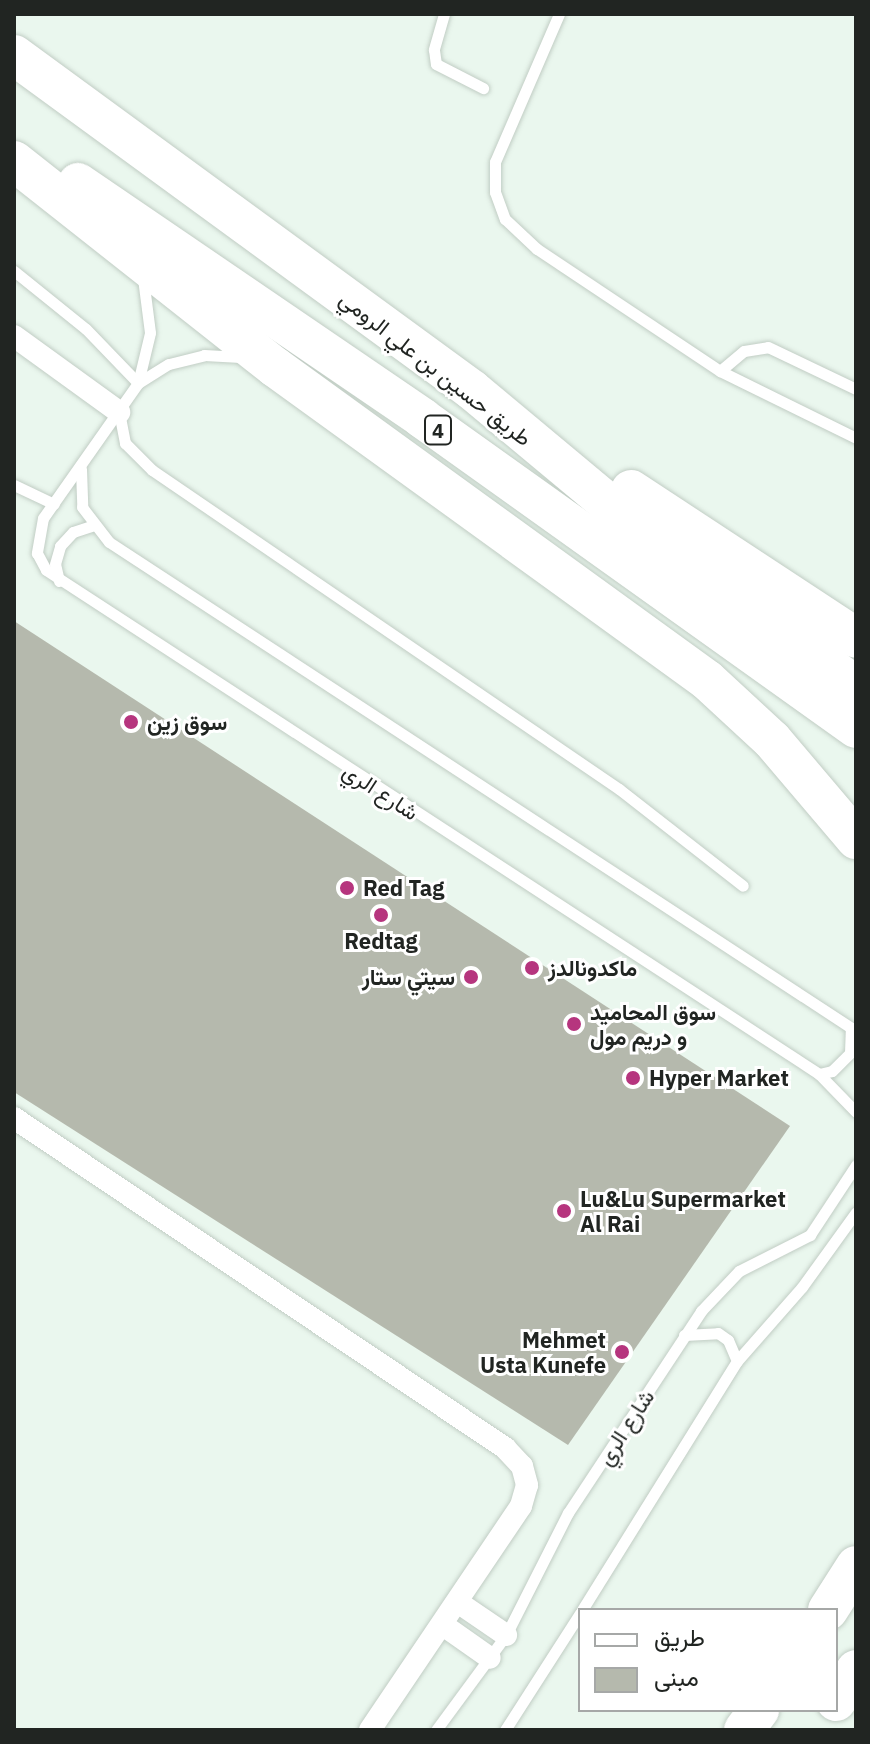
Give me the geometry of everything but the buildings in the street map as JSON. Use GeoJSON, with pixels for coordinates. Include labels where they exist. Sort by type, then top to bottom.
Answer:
{"type":"FeatureCollection","features":[{"type":"Feature","properties":{"kind":"highway","name":"طريق حسين بن علي الرومي"},"geometry":{"type":"LineString","coordinates":[[14,55],[472,390],[616,510],[856,686]]}},
{"type":"Feature","properties":{"kind":"highway","name":"طريق حسين بن علي الرومي"},"geometry":{"type":"LineString","coordinates":[[14,141],[422,418],[856,728]]}},
{"type":"Feature","properties":{"kind":"highway"},"geometry":{"type":"LineString","coordinates":[[14,161],[275,367],[707,680],[844,810],[856,839]]}},
{"type":"Feature","properties":{"kind":"highway"},"geometry":{"type":"LineString","coordinates":[[472,390],[856,638]]}},
{"type":"Feature","properties":{"kind":"highway"},"geometry":{"type":"LineString","coordinates":[[829,1608],[856,1566]]}},
{"type":"Feature","properties":{"kind":"highway"},"geometry":{"type":"LineString","coordinates":[[838,1698],[856,1670]]}},
{"type":"Feature","properties":{"kind":"highway"},"geometry":{"type":"LineString","coordinates":[[744,1730],[758,1712]]}},
{"type":"Feature","properties":{"kind":"highway"},"geometry":{"type":"LineString","coordinates":[[817,1730],[829,1712]]}},
{"type":"Feature","properties":{"kind":"street"},"geometry":{"type":"LineString","coordinates":[[14,336],[119,412]]}},
{"type":"Feature","properties":{"kind":"street"},"geometry":{"type":"LineString","coordinates":[[14,1118],[515,1456],[527,1485],[521,1506],[459,1603],[370,1730]]}},
{"type":"Feature","properties":{"kind":"street"},"geometry":{"type":"LineString","coordinates":[[459,1603],[506,1635]]}},
{"type":"Feature","properties":{"kind":"street"},"geometry":{"type":"LineString","coordinates":[[443,1625],[490,1658]]}},
{"type":"Feature","properties":{"kind":"lane"},"geometry":{"type":"LineString","coordinates":[[444,14],[434,50],[436,64],[483,88]]}},
{"type":"Feature","properties":{"kind":"lane"},"geometry":{"type":"LineString","coordinates":[[559,14],[499,148],[494,177],[499,206],[525,240],[720,371],[856,438]]}},
{"type":"Feature","properties":{"kind":"lane","name":"شارع الري"},"geometry":{"type":"LineString","coordinates":[[136,259],[145,283],[150,333],[138,383],[36,535],[37,553],[59,582],[819,1074],[856,1112]]}},
{"type":"Feature","properties":{"kind":"lane"},"geometry":{"type":"LineString","coordinates":[[14,271],[86,329],[138,383]]}},
{"type":"Feature","properties":{"kind":"lane"},"geometry":{"type":"LineString","coordinates":[[720,371],[744,351],[768,347],[856,389]]}},
{"type":"Feature","properties":{"kind":"lane","name":"شارع الري"},"geometry":{"type":"LineString","coordinates":[[138,383],[169,364],[204,355],[240,356],[275,367]]}},
{"type":"Feature","properties":{"kind":"lane"},"geometry":{"type":"LineString","coordinates":[[119,412],[129,450],[152,470],[629,796],[743,886]]}},
{"type":"Feature","properties":{"kind":"lane"},"geometry":{"type":"LineString","coordinates":[[82,467],[81,497],[92,526],[122,550],[854,1029],[850,1053],[832,1071],[819,1074]]}},
{"type":"Feature","properties":{"kind":"lane"},"geometry":{"type":"LineString","coordinates":[[14,485],[54,504]]}},
{"type":"Feature","properties":{"kind":"lane"},"geometry":{"type":"LineString","coordinates":[[59,582],[55,564],[60,546],[73,532],[92,526]]}},
{"type":"Feature","properties":{"kind":"lane","name":"شارع الري"},"geometry":{"type":"LineString","coordinates":[[436,1730],[506,1635],[568,1513],[684,1335],[739,1271],[810,1235],[856,1165]]}},
{"type":"Feature","properties":{"kind":"lane"},"geometry":{"type":"LineString","coordinates":[[583,1608],[737,1361],[802,1287],[856,1212]]}},
{"type":"Feature","properties":{"kind":"lane"},"geometry":{"type":"LineString","coordinates":[[684,1335],[718,1333],[734,1350],[737,1361]]}},
{"type":"Feature","properties":{"kind":"lane"},"geometry":{"type":"LineString","coordinates":[[505,1730],[578,1616]]}},
{"type":"Feature","properties":{"kind":"place","name":"سوق زين"},"geometry":{"type":"Point","coordinates":[131,722]}},
{"type":"Feature","properties":{"kind":"place","name":"Red Tag"},"geometry":{"type":"Point","coordinates":[347,888]}},
{"type":"Feature","properties":{"kind":"place","name":"Redtag"},"geometry":{"type":"Point","coordinates":[381,915]}},
{"type":"Feature","properties":{"kind":"place","name":"ماكدونالدز"},"geometry":{"type":"Point","coordinates":[532,968]}},
{"type":"Feature","properties":{"kind":"place","name":"سيتي ستار"},"geometry":{"type":"Point","coordinates":[471,977]}},
{"type":"Feature","properties":{"kind":"place","name":"سوق المحاميد و دريم مول"},"geometry":{"type":"Point","coordinates":[574,1024]}},
{"type":"Feature","properties":{"kind":"place","name":"Hyper Market"},"geometry":{"type":"Point","coordinates":[633,1078]}},
{"type":"Feature","properties":{"kind":"place","name":"Lu&Lu Supermarket Al Rai"},"geometry":{"type":"Point","coordinates":[564,1211]}},
{"type":"Feature","properties":{"kind":"place","name":"Mehmet Usta Kunefe"},"geometry":{"type":"Point","coordinates":[622,1352]}}]}
